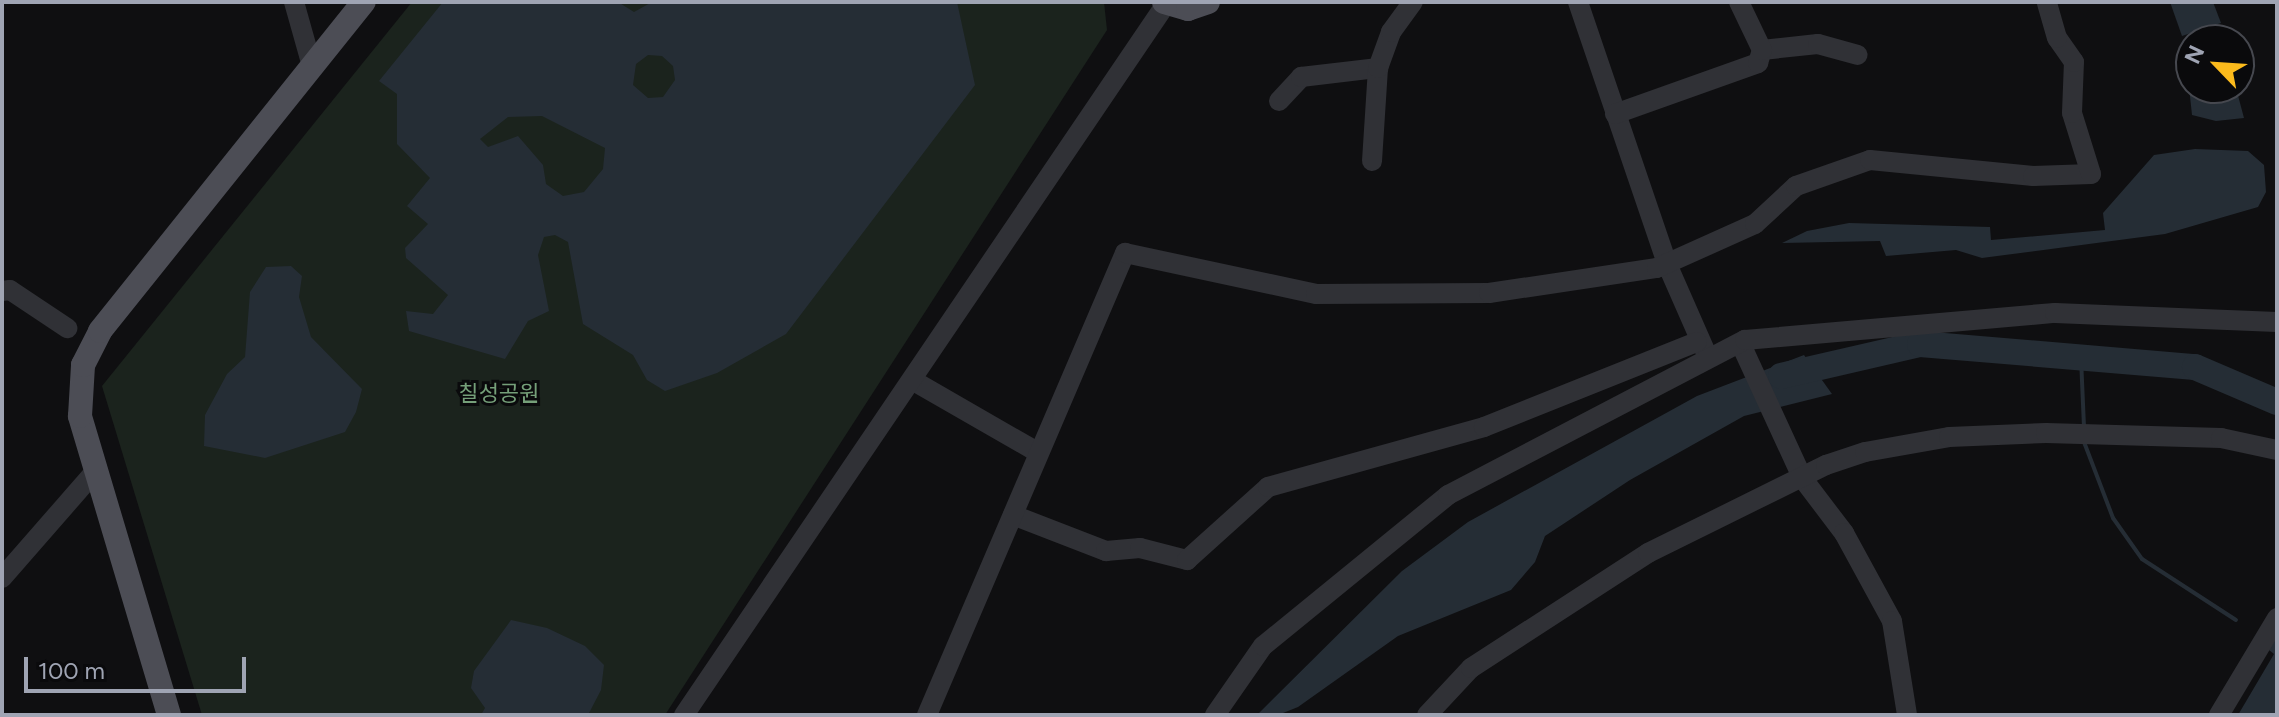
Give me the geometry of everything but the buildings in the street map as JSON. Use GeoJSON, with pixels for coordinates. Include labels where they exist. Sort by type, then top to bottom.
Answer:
{"type":"FeatureCollection","features":[{"type":"Feature","properties":{"kind":"main road"},"geometry":{"type":"LineString","coordinates":[[169,715],[77,393],[90,347],[364,2]]}},
{"type":"Feature","properties":{"kind":"main road"},"geometry":{"type":"LineString","coordinates":[[1165,3],[1188,9],[1208,2]]}},
{"type":"Feature","properties":{"kind":"street"},"geometry":{"type":"LineString","coordinates":[[294,2],[312,66]]}},
{"type":"Feature","properties":{"kind":"street"},"geometry":{"type":"LineString","coordinates":[[1372,161],[1378,68],[1391,32],[1413,2]]}},
{"type":"Feature","properties":{"kind":"street"},"geometry":{"type":"LineString","coordinates":[[1578,2],[1667,264],[1702,349]]}},
{"type":"Feature","properties":{"kind":"street"},"geometry":{"type":"LineString","coordinates":[[1615,114],[1740,72],[1758,63],[1762,50],[1739,2]]}},
{"type":"Feature","properties":{"kind":"street"},"geometry":{"type":"LineString","coordinates":[[927,715],[1125,253],[1316,294],[1489,293],[1667,264],[1755,224],[1796,186],[1870,160],[2033,176],[2091,174],[2072,113],[2074,62],[2057,38],[2047,2]]}},
{"type":"Feature","properties":{"kind":"street"},"geometry":{"type":"LineString","coordinates":[[684,715],[1165,3]]}},
{"type":"Feature","properties":{"kind":"street"},"geometry":{"type":"LineString","coordinates":[[1762,50],[1818,44],[1858,55]]}},
{"type":"Feature","properties":{"kind":"street"},"geometry":{"type":"LineString","coordinates":[[1279,101],[1301,77],[1378,68]]}},
{"type":"Feature","properties":{"kind":"street"},"geometry":{"type":"LineString","coordinates":[[2,291],[10,290],[67,328]]}},
{"type":"Feature","properties":{"kind":"street"},"geometry":{"type":"LineString","coordinates":[[1013,515],[1106,551],[1140,548],[1187,560],[1268,487],[1484,427],[1702,349],[2055,313],[2277,322]]}},
{"type":"Feature","properties":{"kind":"street"},"geometry":{"type":"LineString","coordinates":[[1744,345],[1799,472],[1844,533],[1892,621],[1907,715]]}},
{"type":"Feature","properties":{"kind":"street"},"geometry":{"type":"LineString","coordinates":[[1215,715],[1263,646],[1448,495],[1702,349]]}},
{"type":"Feature","properties":{"kind":"street"},"geometry":{"type":"LineString","coordinates":[[912,380],[1039,453]]}},
{"type":"Feature","properties":{"kind":"street"},"geometry":{"type":"LineString","coordinates":[[1427,715],[1471,668],[1648,553],[1799,472],[1865,452],[1993,434],[2221,438],[2277,450]]}},
{"type":"Feature","properties":{"kind":"street"},"geometry":{"type":"LineString","coordinates":[[2,578],[97,469]]}},
{"type":"Feature","properties":{"kind":"street"},"geometry":{"type":"LineString","coordinates":[[2219,715],[2277,618]]}},
{"type":"Feature","properties":{"kind":"green space","name":"칠성공원"},"geometry":{"type":"Polygon","coordinates":[[[412,2],[1104,2],[1107,30],[665,715],[202,715],[102,386],[412,2]]]}},
{"type":"Feature","properties":{"kind":"shaded area"},"geometry":{"type":"Polygon","coordinates":[[[443,2],[618,2],[634,12],[652,2],[957,2],[975,85],[786,334],[717,373],[665,391],[647,380],[633,355],[583,324],[568,242],[555,235],[544,237],[538,255],[549,311],[528,321],[505,359],[409,331],[406,311],[433,314],[448,295],[406,258],[405,248],[428,224],[407,206],[430,178],[397,144],[397,94],[379,81],[443,2]],[[648,55],[636,64],[633,85],[648,98],[663,97],[675,80],[673,66],[662,56],[648,55]],[[542,116],[508,117],[480,139],[488,147],[518,136],[543,165],[546,184],[563,196],[584,192],[603,169],[605,148],[542,116]]]}},
{"type":"Feature","properties":{"kind":"shaded area"},"geometry":{"type":"Polygon","coordinates":[[[2170,2],[2213,2],[2221,23],[2218,24],[2178,24],[2170,2]]]}},
{"type":"Feature","properties":{"kind":"shaded area"},"geometry":{"type":"Polygon","coordinates":[[[2191,104],[2240,104],[2244,118],[2216,121],[2192,115],[2191,104]]]}},
{"type":"Feature","properties":{"kind":"shaded area"},"geometry":{"type":"Polygon","coordinates":[[[2195,149],[2248,151],[2264,165],[2266,192],[2258,207],[2165,234],[1982,258],[1956,250],[1886,256],[1880,241],[1782,243],[1807,231],[1849,223],[1990,227],[1991,240],[2105,230],[2103,213],[2154,155],[2195,149]]]}},
{"type":"Feature","properties":{"kind":"shaded area"},"geometry":{"type":"Polygon","coordinates":[[[291,266],[302,276],[299,297],[311,337],[362,389],[356,412],[345,432],[265,458],[204,446],[205,415],[227,374],[245,357],[250,292],[266,267],[291,266]]]}},
{"type":"Feature","properties":{"kind":"shaded area"},"geometry":{"type":"Polygon","coordinates":[[[1804,355],[1832,394],[1744,416],[1630,480],[1545,536],[1535,562],[1511,590],[1398,636],[1298,707],[1278,715],[1257,715],[1402,571],[1468,522],[1697,396],[1804,355]]]}},
{"type":"Feature","properties":{"kind":"shaded area"},"geometry":{"type":"Polygon","coordinates":[[[511,620],[547,628],[585,646],[604,665],[601,690],[588,715],[481,715],[485,708],[471,688],[474,671],[511,620]]]}},
{"type":"Feature","properties":{"kind":"shaded area"},"geometry":{"type":"Polygon","coordinates":[[[2277,635],[2277,715],[2238,715],[2274,654],[2269,650],[2277,635]]]}},
{"type":"Feature","properties":{"kind":"waterway"},"geometry":{"type":"LineString","coordinates":[[1781,376],[1920,344],[2195,367],[2277,402]]}},
{"type":"Feature","properties":{"kind":"waterway"},"geometry":{"type":"LineString","coordinates":[[2081,358],[2084,426]]}},
{"type":"Feature","properties":{"kind":"waterway"},"geometry":{"type":"LineString","coordinates":[[2084,442],[2113,518],[2142,559],[2236,620]]}}]}
